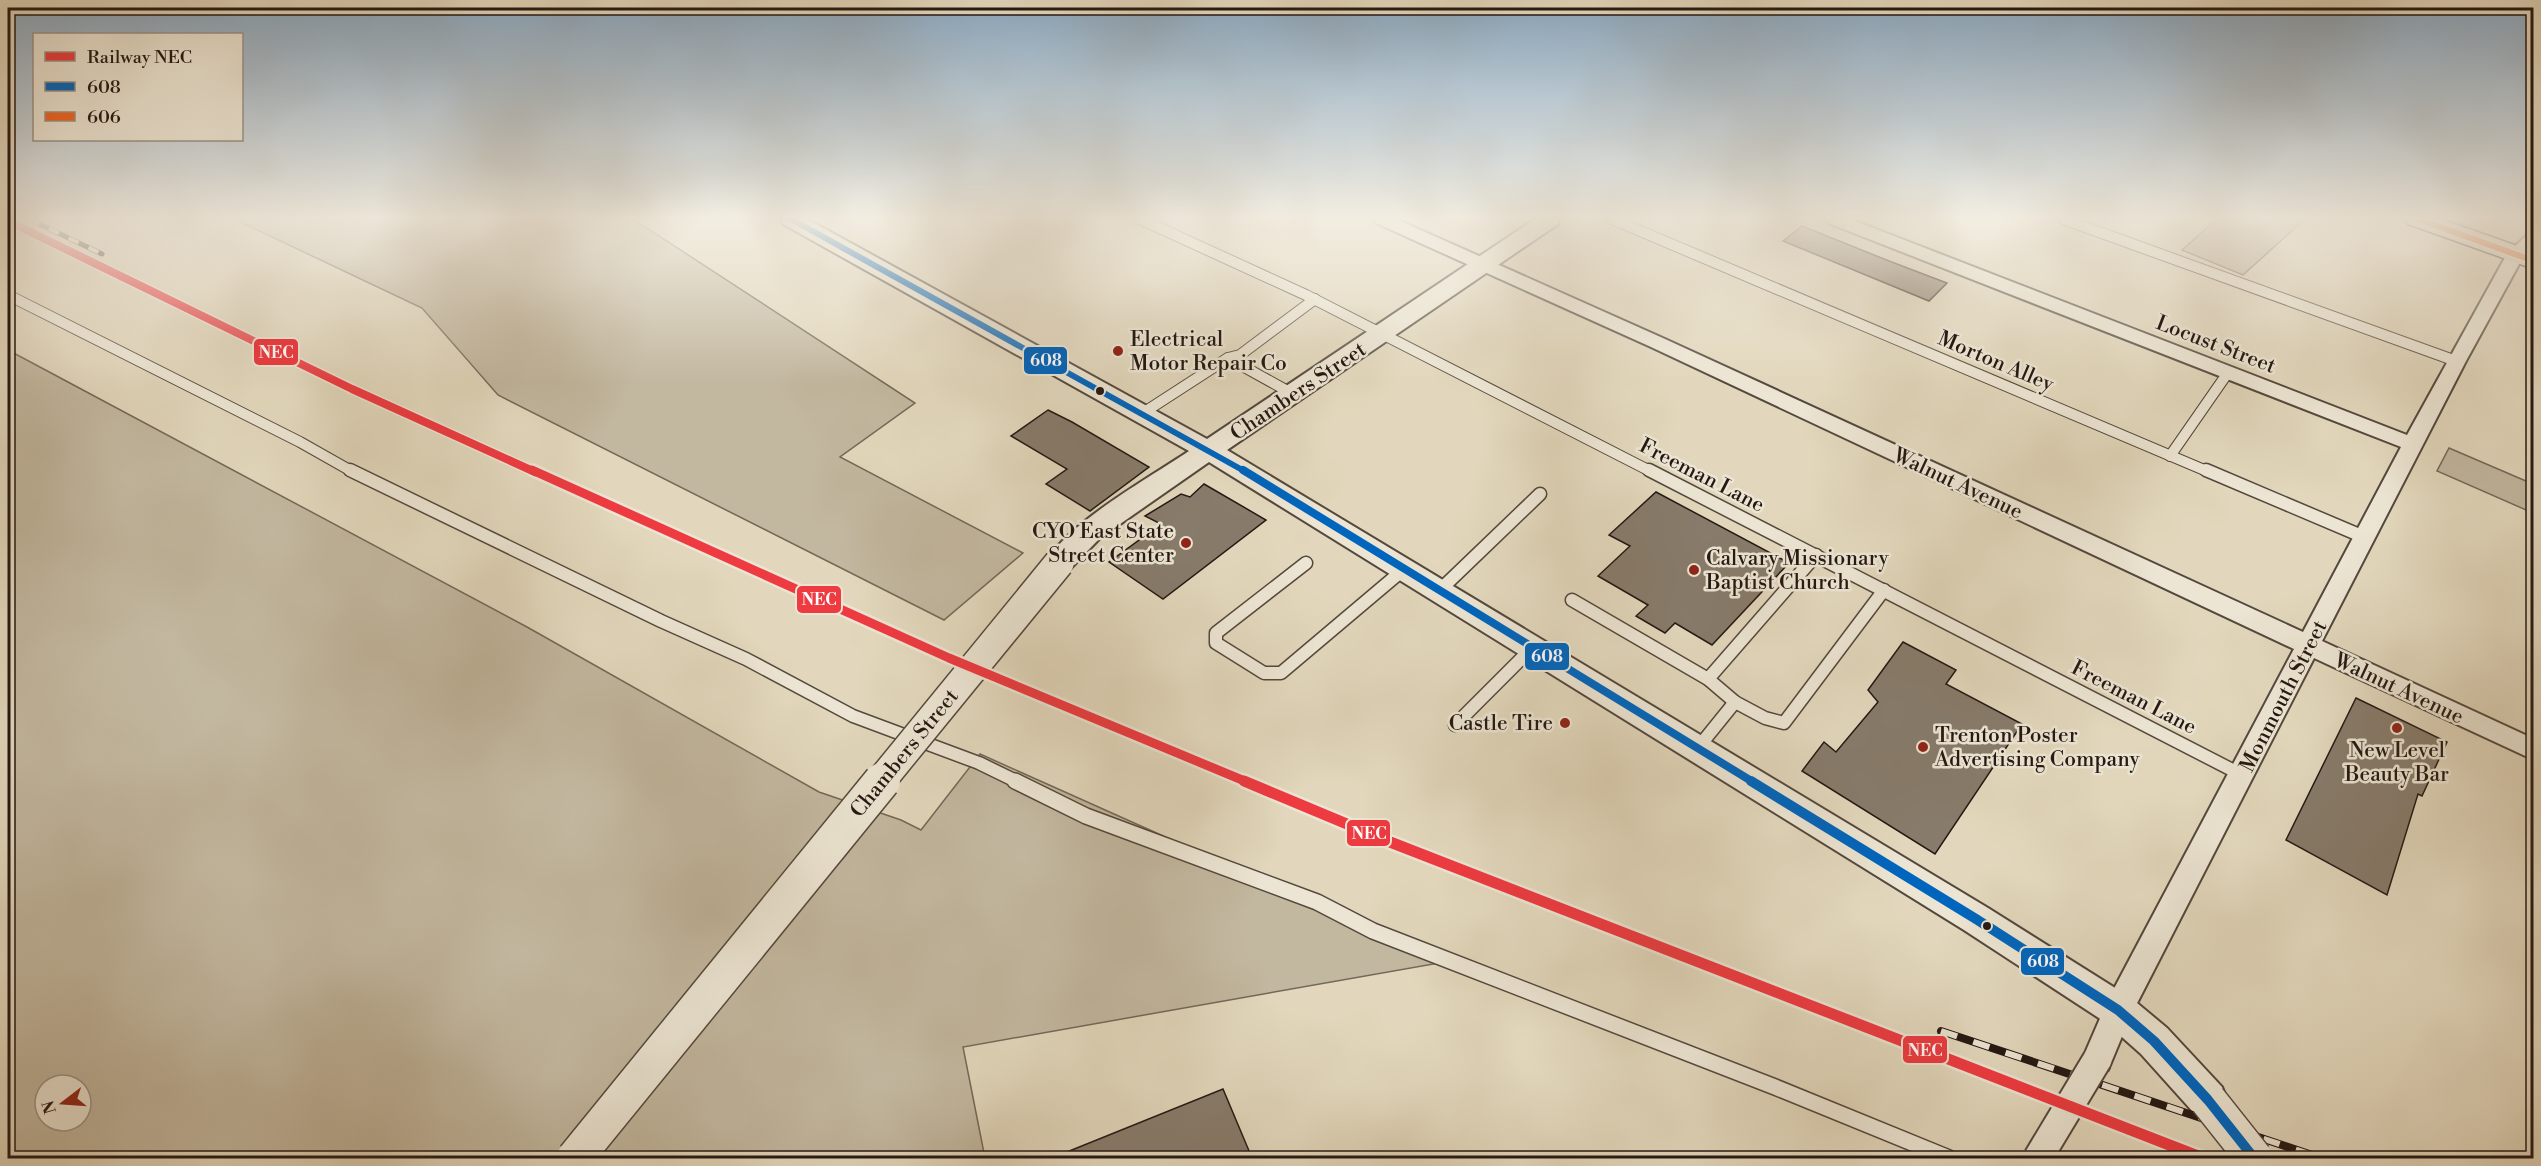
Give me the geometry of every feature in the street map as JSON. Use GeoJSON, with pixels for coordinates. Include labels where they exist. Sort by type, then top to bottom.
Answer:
{"type":"FeatureCollection","features":[{"type":"Feature","properties":{"kind":"street"},"geometry":{"type":"LineString","coordinates":[[890,273],[1210,451],[1976,919],[2118,1010],[2154,1041],[2208,1100],[2254,1158]]}},
{"type":"Feature","properties":{"kind":"street","name":"Chambers Street"},"geometry":{"type":"LineString","coordinates":[[575,1158],[1059,563],[1090,531],[1471,273]]}},
{"type":"Feature","properties":{"kind":"street","name":"Walnut Avenue"},"geometry":{"type":"LineString","coordinates":[[1505,273],[2534,750]]}},
{"type":"Feature","properties":{"kind":"street","name":"Locust Street"},"geometry":{"type":"LineString","coordinates":[[1972,273],[2414,445]]}},
{"type":"Feature","properties":{"kind":"street","name":"Monmouth Street"},"geometry":{"type":"LineString","coordinates":[[2038,1158],[2097,1060],[2118,1010],[2310,646],[2456,361],[2513,273]]}},
{"type":"Feature","properties":{"kind":"lane","name":"Freeman Lane"},"geometry":{"type":"LineString","coordinates":[[1259,273],[1383,333],[2242,775]]}},
{"type":"Feature","properties":{"kind":"lane","name":"Morton Alley"},"geometry":{"type":"LineString","coordinates":[[1740,273],[2364,537]]}},
{"type":"Feature","properties":{"kind":"lane"},"geometry":{"type":"LineString","coordinates":[[2214,273],[2456,361]]}},
{"type":"Feature","properties":{"kind":"lane"},"geometry":{"type":"LineString","coordinates":[[8,295],[300,442],[342,466],[651,616],[746,659],[854,716],[979,764],[1086,816],[1317,902],[1373,931],[1775,1087],[1949,1158]]}},
{"type":"Feature","properties":{"kind":"lane"},"geometry":{"type":"LineString","coordinates":[[1143,413],[1228,358],[1240,354],[1315,299]]}},
{"type":"Feature","properties":{"kind":"lane"},"geometry":{"type":"LineString","coordinates":[[1228,358],[1293,394]]}},
{"type":"Feature","properties":{"kind":"lane"},"geometry":{"type":"LineString","coordinates":[[2170,456],[2227,374]]}},
{"type":"Feature","properties":{"kind":"lane"},"geometry":{"type":"LineString","coordinates":[[1439,591],[1540,494]]}},
{"type":"Feature","properties":{"kind":"lane"},"geometry":{"type":"LineString","coordinates":[[1708,679],[1816,555]]}},
{"type":"Feature","properties":{"kind":"lane"},"geometry":{"type":"LineString","coordinates":[[1306,563],[1216,633],[1216,643],[1264,673],[1281,673],[1403,570]]}},
{"type":"Feature","properties":{"kind":"lane"},"geometry":{"type":"LineString","coordinates":[[1572,600],[1708,679],[1735,702],[1765,718],[1784,723],[1884,590]]}},
{"type":"Feature","properties":{"kind":"lane"},"geometry":{"type":"LineString","coordinates":[[1455,725],[1531,649]]}},
{"type":"Feature","properties":{"kind":"lane"},"geometry":{"type":"LineString","coordinates":[[1697,749],[1735,702]]}},
{"type":"Feature","properties":{"kind":"shaded area"},"geometry":{"type":"Polygon","coordinates":[[[349,273],[716,273],[915,403],[840,457],[1023,553],[944,620],[498,395],[422,308],[349,273]]]}},
{"type":"Feature","properties":{"kind":"shaded area"},"geometry":{"type":"Polygon","coordinates":[[[8,350],[527,627],[819,792],[901,820],[921,830],[980,754],[1445,962],[963,1047],[985,1158],[8,1158],[8,350]]]}},
{"type":"Feature","properties":{"kind":"shaded area"},"geometry":{"type":"Polygon","coordinates":[[[2449,448],[2533,484],[2533,513],[2437,471],[2449,448]]]}},
{"type":"Feature","properties":{"kind":"building"},"geometry":{"type":"Polygon","coordinates":[[[1862,273],[1922,273],[1947,283],[1929,301],[1862,273]]]}},
{"type":"Feature","properties":{"kind":"building"},"geometry":{"type":"Polygon","coordinates":[[[1048,410],[1149,467],[1090,511],[1046,484],[1067,469],[1011,436],[1048,410]]]}},
{"type":"Feature","properties":{"kind":"building","name":"CYO East State Street Center"},"geometry":{"type":"Polygon","coordinates":[[[1204,484],[1266,520],[1163,599],[1109,562],[1161,524],[1145,516],[1181,494],[1190,497],[1204,484]]]}},
{"type":"Feature","properties":{"kind":"building","name":"Calvary Missionary Baptist Church"},"geometry":{"type":"Polygon","coordinates":[[[1656,492],[1789,563],[1712,645],[1675,623],[1665,633],[1636,616],[1648,605],[1598,576],[1630,546],[1609,535],[1656,492]]]}},
{"type":"Feature","properties":{"kind":"building","name":"Trenton Poster Advertising Company"},"geometry":{"type":"Polygon","coordinates":[[[1903,642],[1956,670],[1946,684],[2022,724],[1935,854],[1802,771],[1824,742],[1836,752],[1878,702],[1868,690],[1903,642]]]}},
{"type":"Feature","properties":{"kind":"building"},"geometry":{"type":"Polygon","coordinates":[[[2356,698],[2447,742],[2422,796],[2418,794],[2387,895],[2286,840],[2356,698]]]}},
{"type":"Feature","properties":{"kind":"building"},"geometry":{"type":"Polygon","coordinates":[[[1223,1089],[1252,1158],[1052,1158],[1223,1089]]]}},
{"type":"Feature","properties":{"kind":"railway"},"geometry":{"type":"LineString","coordinates":[[1941,1031],[2321,1158]]}},
{"type":"Feature","properties":{"kind":"rail line","name":"NEC"},"geometry":{"type":"LineString","coordinates":[[115,273],[352,389],[949,658],[1390,842],[2203,1158]]}},
{"type":"Feature","properties":{"kind":"transit line","name":"608"},"geometry":{"type":"LineString","coordinates":[[889,273],[1243,470],[1976,919],[2118,1010],[2154,1041],[2208,1100],[2254,1158]]}},
{"type":"Feature","properties":{"kind":"place","name":"Electrical Motor Repair Co"},"geometry":{"type":"Point","coordinates":[1118,351]}},
{"type":"Feature","properties":{"kind":"place","name":"CYO East State Street Center"},"geometry":{"type":"Point","coordinates":[1186,543]}},
{"type":"Feature","properties":{"kind":"place","name":"Calvary Missionary Baptist Church"},"geometry":{"type":"Point","coordinates":[1694,570]}},
{"type":"Feature","properties":{"kind":"place","name":"Castle Tire"},"geometry":{"type":"Point","coordinates":[1565,723]}},
{"type":"Feature","properties":{"kind":"place","name":"New Level Beauty Bar"},"geometry":{"type":"Point","coordinates":[2397,728]}},
{"type":"Feature","properties":{"kind":"place","name":"Trenton Poster Advertising Company"},"geometry":{"type":"Point","coordinates":[1923,747]}}]}
